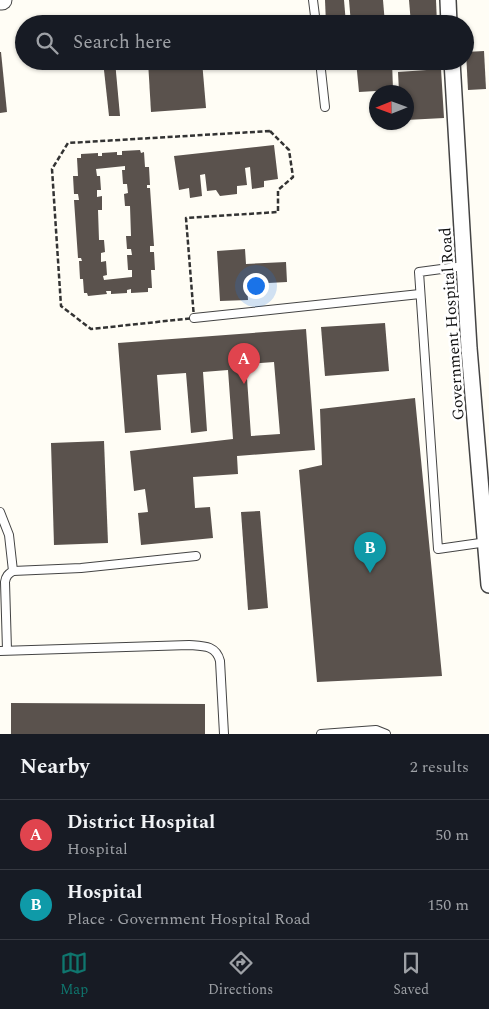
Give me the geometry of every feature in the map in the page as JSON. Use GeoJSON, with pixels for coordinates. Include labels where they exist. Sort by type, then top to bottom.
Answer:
{"type":"FeatureCollection","features":[{"type":"Feature","properties":{"kind":"street"},"geometry":{"type":"LineString","coordinates":[[448,0],[449,15]]}},
{"type":"Feature","properties":{"kind":"street","name":"Government Hospital Road"},"geometry":{"type":"LineString","coordinates":[[453,70],[469,348],[487,542],[489,585]]}},
{"type":"Feature","properties":{"kind":"lane"},"geometry":{"type":"LineString","coordinates":[[313,0],[315,15]]}},
{"type":"Feature","properties":{"kind":"lane"},"geometry":{"type":"LineString","coordinates":[[321,70],[325,107]]}},
{"type":"Feature","properties":{"kind":"lane"},"geometry":{"type":"LineString","coordinates":[[464,266],[419,272],[438,549],[487,542]]}},
{"type":"Feature","properties":{"kind":"lane"},"geometry":{"type":"LineString","coordinates":[[194,318],[420,294]]}},
{"type":"Feature","properties":{"kind":"lane"},"geometry":{"type":"LineString","coordinates":[[0,512],[9,535],[14,571]]}},
{"type":"Feature","properties":{"kind":"lane"},"geometry":{"type":"LineString","coordinates":[[196,556],[81,568],[14,571],[6,576],[5,582],[3,651],[189,645],[208,647],[218,653],[220,661],[224,734]]}},
{"type":"Feature","properties":{"kind":"lane"},"geometry":{"type":"LineString","coordinates":[[321,734],[376,730],[386,734]]}},
{"type":"Feature","properties":{"kind":"path"},"geometry":{"type":"LineString","coordinates":[[270,131],[289,150],[293,177],[278,190],[278,212],[186,218],[194,318],[91,330],[62,306],[52,169],[68,143],[270,131]]}},
{"type":"Feature","properties":{"kind":"building"},"geometry":{"type":"Polygon","coordinates":[[[325,0],[344,0],[345,15],[326,15],[325,0]]]}},
{"type":"Feature","properties":{"kind":"building"},"geometry":{"type":"Polygon","coordinates":[[[349,0],[383,0],[384,15],[350,15],[349,0]]]}},
{"type":"Feature","properties":{"kind":"building"},"geometry":{"type":"Polygon","coordinates":[[[409,0],[436,0],[437,15],[410,15],[409,0]]]}},
{"type":"Feature","properties":{"kind":"building"},"geometry":{"type":"Polygon","coordinates":[[[484,51],[486,89],[468,90],[467,70],[474,70],[474,52],[484,51]]]}},
{"type":"Feature","properties":{"kind":"building"},"geometry":{"type":"Polygon","coordinates":[[[0,52],[7,112],[0,113],[0,52]]]}},
{"type":"Feature","properties":{"kind":"building"},"geometry":{"type":"Polygon","coordinates":[[[104,70],[116,70],[120,116],[109,116],[104,70]]]}},
{"type":"Feature","properties":{"kind":"building"},"geometry":{"type":"Polygon","coordinates":[[[149,70],[203,70],[206,108],[151,112],[149,70]]]}},
{"type":"Feature","properties":{"kind":"building"},"geometry":{"type":"Polygon","coordinates":[[[357,70],[392,70],[393,85],[369,85],[369,91],[359,92],[357,70]]]}},
{"type":"Feature","properties":{"kind":"building"},"geometry":{"type":"Polygon","coordinates":[[[441,70],[444,118],[414,120],[414,85],[399,85],[398,72],[441,70]]]}},
{"type":"Feature","properties":{"kind":"building"},"geometry":{"type":"Polygon","coordinates":[[[274,145],[278,179],[264,181],[264,187],[252,189],[250,167],[245,168],[247,185],[237,186],[237,194],[220,196],[216,190],[207,191],[205,174],[200,175],[202,196],[190,198],[189,188],[179,190],[174,156],[274,145]]]}},
{"type":"Feature","properties":{"kind":"building"},"geometry":{"type":"Polygon","coordinates":[[[140,150],[141,153],[144,152],[145,167],[149,167],[150,185],[147,185],[147,188],[150,188],[154,246],[150,246],[150,252],[154,252],[155,270],[151,270],[152,288],[148,288],[148,292],[131,293],[131,289],[127,290],[127,293],[111,294],[111,291],[106,291],[107,294],[88,296],[87,293],[84,293],[83,279],[80,279],[79,261],[82,261],[81,258],[78,258],[74,200],[79,200],[78,194],[74,194],[73,176],[78,176],[77,158],[81,158],[81,154],[98,153],[98,156],[102,156],[102,153],[117,152],[117,155],[122,155],[122,151],[140,150]],[[125,166],[96,169],[97,176],[100,176],[101,190],[97,190],[97,197],[102,196],[102,210],[98,210],[99,240],[104,240],[105,252],[101,253],[101,262],[106,261],[107,275],[103,276],[104,280],[132,277],[132,270],[128,270],[127,255],[132,255],[131,249],[127,249],[126,236],[131,236],[130,206],[125,206],[124,194],[128,193],[127,184],[123,184],[122,170],[125,170],[125,166]]]}},
{"type":"Feature","properties":{"kind":"building"},"geometry":{"type":"Polygon","coordinates":[[[245,249],[246,264],[286,262],[287,282],[247,284],[248,300],[220,301],[217,251],[245,249]]]}},
{"type":"Feature","properties":{"kind":"building"},"geometry":{"type":"Polygon","coordinates":[[[385,323],[389,371],[325,376],[321,327],[385,323]]]}},
{"type":"Feature","properties":{"kind":"building"},"geometry":{"type":"Polygon","coordinates":[[[306,329],[315,450],[237,456],[238,474],[193,477],[195,508],[210,507],[213,538],[141,545],[138,513],[148,512],[145,489],[134,491],[130,451],[233,439],[228,370],[203,372],[207,431],[191,433],[186,373],[157,375],[161,430],[125,433],[118,343],[306,329]],[[274,362],[246,364],[251,436],[280,434],[274,362]]]}},
{"type":"Feature","properties":{"kind":"building"},"geometry":{"type":"Polygon","coordinates":[[[415,398],[442,676],[317,682],[299,470],[322,465],[320,409],[415,398]]]}},
{"type":"Feature","properties":{"kind":"building"},"geometry":{"type":"Polygon","coordinates":[[[104,441],[108,543],[54,545],[51,443],[104,441]]]}},
{"type":"Feature","properties":{"kind":"building"},"geometry":{"type":"Polygon","coordinates":[[[260,511],[268,608],[248,610],[241,512],[260,511]]]}},
{"type":"Feature","properties":{"kind":"building"},"geometry":{"type":"Polygon","coordinates":[[[11,703],[205,704],[205,734],[11,734],[11,703]]]}},
{"type":"Feature","properties":{"kind":"place","name":"District Hospital"},"geometry":{"type":"Point","coordinates":[244,384]}},
{"type":"Feature","properties":{"kind":"place","name":"Hospital"},"geometry":{"type":"Point","coordinates":[370,573]}}]}
